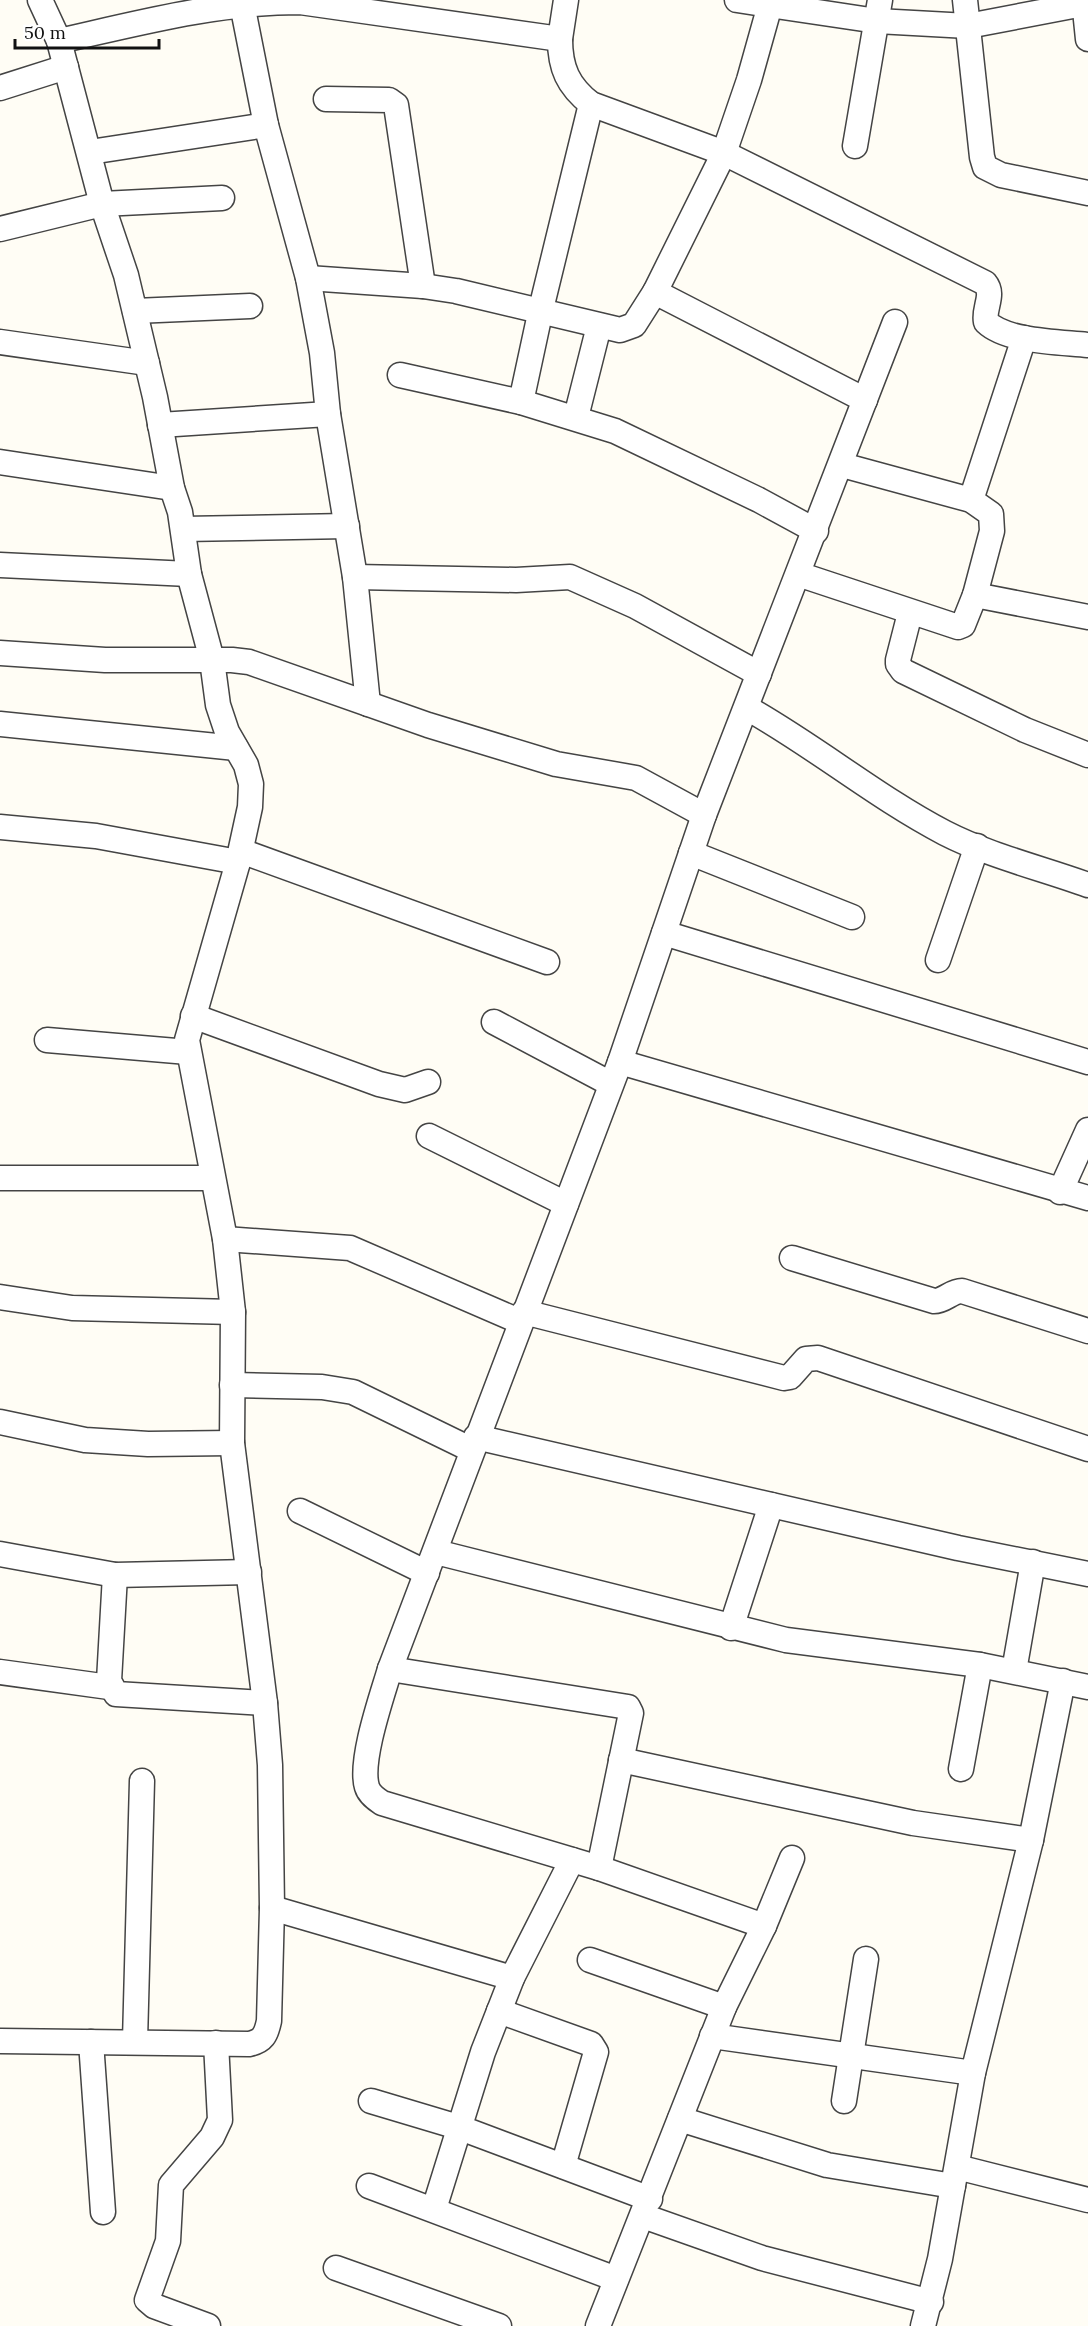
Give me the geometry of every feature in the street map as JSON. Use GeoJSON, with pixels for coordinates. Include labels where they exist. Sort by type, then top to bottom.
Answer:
{"type":"FeatureCollection","features":[{"type":"Feature","properties":{"kind":"street"},"geometry":{"type":"LineString","coordinates":[[0,2040],[249,2044],[260,2042],[267,2033],[272,1908],[270,1765],[265,1703],[232,1443],[233,1312],[225,1239],[187,1040],[239,856],[250,807],[251,784],[246,765],[236,748],[218,705],[212,660],[189,574],[183,529],[126,275],[102,204],[59,41],[40,0]]}},
{"type":"Feature","properties":{"kind":"street"},"geometry":{"type":"LineString","coordinates":[[566,0],[560,39],[560,59],[567,79],[591,104],[724,153],[985,284],[990,295],[986,322],[1024,338],[1088,345]]}},
{"type":"Feature","properties":{"kind":"street"},"geometry":{"type":"LineString","coordinates":[[737,0],[770,5],[879,11],[968,26],[1086,2],[1088,39]]}},
{"type":"Feature","properties":{"kind":"street"},"geometry":{"type":"LineString","coordinates":[[965,0],[981,157],[985,167],[1001,175],[1088,193],[1088,188]]}},
{"type":"Feature","properties":{"kind":"street"},"geometry":{"type":"LineString","coordinates":[[59,41],[195,10],[242,4],[300,2],[560,39]]}},
{"type":"Feature","properties":{"kind":"street"},"geometry":{"type":"LineString","coordinates":[[242,4],[266,125],[308,278],[322,353],[328,414],[355,577],[368,704]]}},
{"type":"Feature","properties":{"kind":"street"},"geometry":{"type":"LineString","coordinates":[[308,278],[423,286],[541,309],[620,330],[634,326],[655,292],[724,153],[749,80],[770,5]]}},
{"type":"Feature","properties":{"kind":"street"},"geometry":{"type":"LineString","coordinates":[[855,146],[879,11]]}},
{"type":"Feature","properties":{"kind":"street"},"geometry":{"type":"LineString","coordinates":[[0,88],[66,68]]}},
{"type":"Feature","properties":{"kind":"street"},"geometry":{"type":"LineString","coordinates":[[326,99],[389,100],[396,105],[423,286]]}},
{"type":"Feature","properties":{"kind":"street"},"geometry":{"type":"LineString","coordinates":[[521,402],[591,104]]}},
{"type":"Feature","properties":{"kind":"street"},"geometry":{"type":"LineString","coordinates":[[90,152],[266,125]]}},
{"type":"Feature","properties":{"kind":"street"},"geometry":{"type":"LineString","coordinates":[[0,229],[102,204],[222,198]]}},
{"type":"Feature","properties":{"kind":"street"},"geometry":{"type":"LineString","coordinates":[[655,292],[865,400]]}},
{"type":"Feature","properties":{"kind":"street"},"geometry":{"type":"LineString","coordinates":[[135,311],[250,306]]}},
{"type":"Feature","properties":{"kind":"street"},"geometry":{"type":"LineString","coordinates":[[764,1926],[599,1868],[382,1803],[372,1796],[365,1778],[368,1756],[390,1669],[615,1073],[704,815],[842,465],[895,322]]}},
{"type":"Feature","properties":{"kind":"street"},"geometry":{"type":"LineString","coordinates":[[576,417],[599,326]]}},
{"type":"Feature","properties":{"kind":"street"},"geometry":{"type":"LineString","coordinates":[[971,500],[1024,338]]}},
{"type":"Feature","properties":{"kind":"street"},"geometry":{"type":"LineString","coordinates":[[0,342],[147,363]]}},
{"type":"Feature","properties":{"kind":"street"},"geometry":{"type":"LineString","coordinates":[[400,375],[521,402],[576,417],[657,450],[816,531]]}},
{"type":"Feature","properties":{"kind":"street"},"geometry":{"type":"LineString","coordinates":[[160,425],[328,414]]}},
{"type":"Feature","properties":{"kind":"street"},"geometry":{"type":"LineString","coordinates":[[0,462],[172,488]]}},
{"type":"Feature","properties":{"kind":"street"},"geometry":{"type":"LineString","coordinates":[[798,574],[910,613],[954,626],[963,626],[975,595],[993,523],[991,514],[971,500],[842,465]]}},
{"type":"Feature","properties":{"kind":"street"},"geometry":{"type":"LineString","coordinates":[[183,529],[347,526]]}},
{"type":"Feature","properties":{"kind":"street"},"geometry":{"type":"LineString","coordinates":[[0,565],[189,574]]}},
{"type":"Feature","properties":{"kind":"street"},"geometry":{"type":"LineString","coordinates":[[355,577],[516,580],[570,577],[635,606],[759,674]]}},
{"type":"Feature","properties":{"kind":"street"},"geometry":{"type":"LineString","coordinates":[[975,595],[1088,617]]}},
{"type":"Feature","properties":{"kind":"street"},"geometry":{"type":"LineString","coordinates":[[910,613],[898,660],[903,671],[1015,726],[1088,755]]}},
{"type":"Feature","properties":{"kind":"street"},"geometry":{"type":"LineString","coordinates":[[0,653],[105,660],[249,662],[368,704],[556,764],[636,778],[704,815]]}},
{"type":"Feature","properties":{"kind":"street"},"geometry":{"type":"LineString","coordinates":[[747,708],[788,731],[946,834],[1088,885]]}},
{"type":"Feature","properties":{"kind":"street"},"geometry":{"type":"LineString","coordinates":[[0,724],[236,748]]}},
{"type":"Feature","properties":{"kind":"street"},"geometry":{"type":"LineString","coordinates":[[0,827],[96,836],[239,856],[547,962]]}},
{"type":"Feature","properties":{"kind":"street"},"geometry":{"type":"LineString","coordinates":[[938,960],[977,846]]}},
{"type":"Feature","properties":{"kind":"street"},"geometry":{"type":"LineString","coordinates":[[691,853],[852,917]]}},
{"type":"Feature","properties":{"kind":"street"},"geometry":{"type":"LineString","coordinates":[[664,933],[1088,1062]]}},
{"type":"Feature","properties":{"kind":"street"},"geometry":{"type":"LineString","coordinates":[[193,1016],[379,1084],[405,1090],[428,1082]]}},
{"type":"Feature","properties":{"kind":"street"},"geometry":{"type":"LineString","coordinates":[[494,1022],[615,1073],[1088,1198]]}},
{"type":"Feature","properties":{"kind":"street"},"geometry":{"type":"LineString","coordinates":[[47,1040],[188,1052]]}},
{"type":"Feature","properties":{"kind":"street"},"geometry":{"type":"LineString","coordinates":[[1060,1192],[1088,1130]]}},
{"type":"Feature","properties":{"kind":"street"},"geometry":{"type":"LineString","coordinates":[[429,1136],[566,1204]]}},
{"type":"Feature","properties":{"kind":"street"},"geometry":{"type":"LineString","coordinates":[[0,1178],[212,1178]]}},
{"type":"Feature","properties":{"kind":"street"},"geometry":{"type":"LineString","coordinates":[[225,1239],[350,1248],[522,1317],[784,1378],[790,1377],[806,1359],[818,1358],[1088,1449]]}},
{"type":"Feature","properties":{"kind":"street"},"geometry":{"type":"LineString","coordinates":[[792,1258],[934,1301],[941,1301],[954,1292],[962,1291],[1088,1331]]}},
{"type":"Feature","properties":{"kind":"street"},"geometry":{"type":"LineString","coordinates":[[0,1297],[72,1308],[233,1312]]}},
{"type":"Feature","properties":{"kind":"street"},"geometry":{"type":"LineString","coordinates":[[232,1385],[322,1387],[353,1392],[474,1443],[771,1505],[957,1548],[1088,1574]]}},
{"type":"Feature","properties":{"kind":"street"},"geometry":{"type":"LineString","coordinates":[[0,1422],[85,1440],[148,1444],[232,1443]]}},
{"type":"Feature","properties":{"kind":"street"},"geometry":{"type":"LineString","coordinates":[[731,1628],[771,1505]]}},
{"type":"Feature","properties":{"kind":"street"},"geometry":{"type":"LineString","coordinates":[[300,1511],[431,1563],[786,1640],[980,1665],[1088,1687]]}},
{"type":"Feature","properties":{"kind":"street"},"geometry":{"type":"LineString","coordinates":[[0,1554],[115,1575],[249,1572]]}},
{"type":"Feature","properties":{"kind":"street"},"geometry":{"type":"LineString","coordinates":[[1014,1671],[1033,1562]]}},
{"type":"Feature","properties":{"kind":"street"},"geometry":{"type":"LineString","coordinates":[[110,1687],[115,1575]]}},
{"type":"Feature","properties":{"kind":"street"},"geometry":{"type":"LineString","coordinates":[[961,1769],[980,1665]]}},
{"type":"Feature","properties":{"kind":"street"},"geometry":{"type":"LineString","coordinates":[[390,1669],[625,1705],[631,1713],[599,1868]]}},
{"type":"Feature","properties":{"kind":"street"},"geometry":{"type":"LineString","coordinates":[[0,1672],[110,1687],[116,1694],[265,1703]]}},
{"type":"Feature","properties":{"kind":"street"},"geometry":{"type":"LineString","coordinates":[[924,2326],[931,2302],[973,2073],[1031,1840],[1063,1681]]}},
{"type":"Feature","properties":{"kind":"street"},"geometry":{"type":"LineString","coordinates":[[621,1760],[901,1821],[1031,1840]]}},
{"type":"Feature","properties":{"kind":"street"},"geometry":{"type":"LineString","coordinates":[[135,2041],[142,1781]]}},
{"type":"Feature","properties":{"kind":"street"},"geometry":{"type":"LineString","coordinates":[[598,2326],[724,2007],[764,1926],[792,1858]]}},
{"type":"Feature","properties":{"kind":"street"},"geometry":{"type":"LineString","coordinates":[[434,2209],[458,2127],[512,1978],[572,1860]]}},
{"type":"Feature","properties":{"kind":"street"},"geometry":{"type":"LineString","coordinates":[[272,1908],[512,1978]]}},
{"type":"Feature","properties":{"kind":"street"},"geometry":{"type":"LineString","coordinates":[[844,2101],[866,1959]]}},
{"type":"Feature","properties":{"kind":"street"},"geometry":{"type":"LineString","coordinates":[[591,1960],[724,2007]]}},
{"type":"Feature","properties":{"kind":"street"},"geometry":{"type":"LineString","coordinates":[[499,2011],[591,2044],[596,2052],[563,2166]]}},
{"type":"Feature","properties":{"kind":"street"},"geometry":{"type":"LineString","coordinates":[[712,2036],[973,2073]]}},
{"type":"Feature","properties":{"kind":"street"},"geometry":{"type":"LineString","coordinates":[[91,2042],[103,2212]]}},
{"type":"Feature","properties":{"kind":"street"},"geometry":{"type":"LineString","coordinates":[[208,2326],[154,2306],[147,2300],[168,2241],[171,2185],[212,2137],[219,2120],[216,2043]]}},
{"type":"Feature","properties":{"kind":"street"},"geometry":{"type":"LineString","coordinates":[[371,2101],[458,2127],[563,2166],[646,2208],[762,2258],[931,2302]]}},
{"type":"Feature","properties":{"kind":"street"},"geometry":{"type":"LineString","coordinates":[[680,2119],[827,2165],[955,2177],[1088,2200]]}},
{"type":"Feature","properties":{"kind":"street"},"geometry":{"type":"LineString","coordinates":[[369,2186],[616,2279]]}},
{"type":"Feature","properties":{"kind":"street"},"geometry":{"type":"LineString","coordinates":[[336,2268],[499,2326]]}}]}
